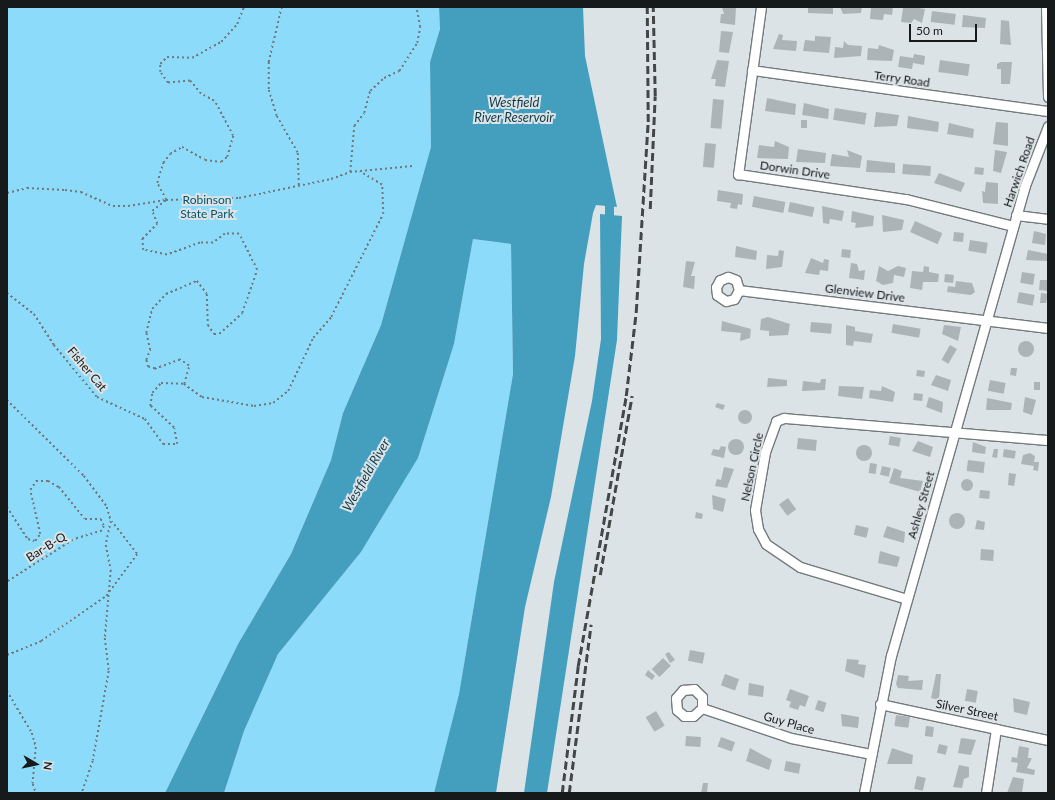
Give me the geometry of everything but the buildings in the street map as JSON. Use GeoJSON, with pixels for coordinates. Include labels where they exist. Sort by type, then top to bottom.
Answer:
{"type":"FeatureCollection","features":[{"type":"Feature","properties":{"kind":"street","name":"Dorwin Drive"},"geometry":{"type":"LineString","coordinates":[[761,7],[738,174],[906,199],[1013,226]]}},
{"type":"Feature","properties":{"kind":"street"},"geometry":{"type":"LineString","coordinates":[[1046,7],[1048,97]]}},
{"type":"Feature","properties":{"kind":"street","name":"Terry Road"},"geometry":{"type":"LineString","coordinates":[[752,70],[1048,111]]}},
{"type":"Feature","properties":{"kind":"street","name":"Harwich Road"},"geometry":{"type":"LineString","coordinates":[[1013,226],[1048,126]]}},
{"type":"Feature","properties":{"kind":"street"},"geometry":{"type":"LineString","coordinates":[[1016,216],[1048,218]]}},
{"type":"Feature","properties":{"kind":"street","name":"Ashley Street"},"geometry":{"type":"LineString","coordinates":[[864,793],[880,704],[907,599],[1013,226]]}},
{"type":"Feature","properties":{"kind":"street","name":"Glenview Drive"},"geometry":{"type":"LineString","coordinates":[[740,290],[1048,328]]}},
{"type":"Feature","properties":{"kind":"street","name":"Nelson Circle"},"geometry":{"type":"LineString","coordinates":[[907,599],[800,567],[766,544],[755,515],[769,438],[776,422],[784,418],[955,431],[1048,440]]}},
{"type":"Feature","properties":{"kind":"street","name":"Silver Street"},"geometry":{"type":"LineString","coordinates":[[880,704],[1048,740]]}},
{"type":"Feature","properties":{"kind":"street","name":"Guy Place"},"geometry":{"type":"LineString","coordinates":[[702,708],[791,738],[871,754]]}},
{"type":"Feature","properties":{"kind":"street"},"geometry":{"type":"LineString","coordinates":[[986,793],[996,729]]}},
{"type":"Feature","properties":{"kind":"path"},"geometry":{"type":"LineString","coordinates":[[166,200],[157,182],[166,158],[182,148],[205,160],[224,160],[233,136],[214,101],[201,94],[190,81],[168,83],[160,72],[160,64],[166,57],[192,58],[221,42],[237,24],[244,7]]}},
{"type":"Feature","properties":{"kind":"path"},"geometry":{"type":"LineString","coordinates":[[282,7],[269,62],[269,90],[277,116],[298,152],[299,187]]}},
{"type":"Feature","properties":{"kind":"path"},"geometry":{"type":"LineString","coordinates":[[350,172],[354,126],[364,113],[370,91],[384,78],[399,71],[417,43],[420,27],[416,7]]}},
{"type":"Feature","properties":{"kind":"path"},"geometry":{"type":"LineString","coordinates":[[7,192],[27,188],[81,192],[113,206],[166,200],[240,198],[299,187],[350,172],[360,172],[386,166],[413,166]]}},
{"type":"Feature","properties":{"kind":"path"},"geometry":{"type":"LineString","coordinates":[[166,200],[152,211],[157,224],[142,239],[143,250],[167,255],[200,243],[213,243],[225,234],[239,234],[257,270],[242,313],[219,334],[214,334],[208,325],[207,294],[200,282],[192,282],[166,294],[155,303],[147,327],[148,367],[155,369],[185,361],[190,373],[184,384],[202,397],[258,406],[273,403],[288,391],[313,338],[331,317],[384,214],[382,185],[360,172]]}},
{"type":"Feature","properties":{"kind":"path","name":"Fisher Cat"},"geometry":{"type":"LineString","coordinates":[[7,293],[34,314],[54,345],[97,397],[145,419],[163,444],[177,444],[178,439],[171,425],[150,406],[152,393],[161,383],[184,384]]}},
{"type":"Feature","properties":{"kind":"path"},"geometry":{"type":"LineString","coordinates":[[7,400],[84,476],[107,507],[111,521],[137,554],[106,596],[41,641],[7,655]]}},
{"type":"Feature","properties":{"kind":"path","name":"Bar-B-Q"},"geometry":{"type":"LineString","coordinates":[[7,507],[28,538],[34,541],[40,534],[30,490],[36,481],[48,481],[59,487],[85,519],[104,520],[104,528],[97,532],[73,540],[7,582]]}},
{"type":"Feature","properties":{"kind":"path"},"geometry":{"type":"LineString","coordinates":[[82,793],[93,761],[108,679],[106,596],[110,570],[106,545],[111,521]]}},
{"type":"Feature","properties":{"kind":"path"},"geometry":{"type":"LineString","coordinates":[[7,691],[32,733],[36,747],[33,784],[36,793]]}},
{"type":"Feature","properties":{"kind":"green space","name":"Robinson State Park"},"geometry":{"type":"Polygon","coordinates":[[[7,7],[439,7],[440,29],[430,62],[431,147],[381,325],[343,413],[331,460],[291,554],[238,644],[165,793],[7,793],[7,7]]]}},
{"type":"Feature","properties":{"kind":"green space"},"geometry":{"type":"Polygon","coordinates":[[[473,239],[511,244],[513,374],[459,694],[434,793],[224,793],[244,731],[278,654],[361,552],[418,458],[454,344],[473,239]]]}},
{"type":"Feature","properties":{"kind":"water"},"geometry":{"type":"Polygon","coordinates":[[[439,7],[583,7],[585,56],[617,207],[596,205],[593,213],[584,264],[575,356],[551,497],[525,607],[496,793],[434,793],[459,694],[513,374],[511,244],[473,239],[454,344],[418,458],[361,552],[278,654],[244,731],[224,793],[165,793],[238,644],[291,554],[331,460],[343,413],[381,325],[431,147],[430,62],[440,29],[439,7]]]}},
{"type":"Feature","properties":{"kind":"water"},"geometry":{"type":"Polygon","coordinates":[[[600,214],[622,216],[617,340],[547,793],[524,793],[554,582],[592,401],[601,339],[600,214]]]}},
{"type":"Feature","properties":{"kind":"waterway"},"geometry":{"type":"LineString","coordinates":[[609,206],[609,227]]}},
{"type":"Feature","properties":{"kind":"railway"},"geometry":{"type":"LineString","coordinates":[[562,793],[578,666],[626,396],[636,312],[648,122],[647,7]]}},
{"type":"Feature","properties":{"kind":"railway"},"geometry":{"type":"LineString","coordinates":[[650,209],[655,96],[653,7]]}},
{"type":"Feature","properties":{"kind":"railway"},"geometry":{"type":"LineString","coordinates":[[600,575],[632,396]]}},
{"type":"Feature","properties":{"kind":"railway"},"geometry":{"type":"LineString","coordinates":[[569,793],[591,624]]}},
{"type":"Feature","properties":{"kind":"water label","name":"Westfield River Reservoir"},"geometry":{"type":"Point","coordinates":[514,110]}},
{"type":"Feature","properties":{"kind":"water label","name":"Westfield River"},"geometry":{"type":"Point","coordinates":[366,475]}}]}
